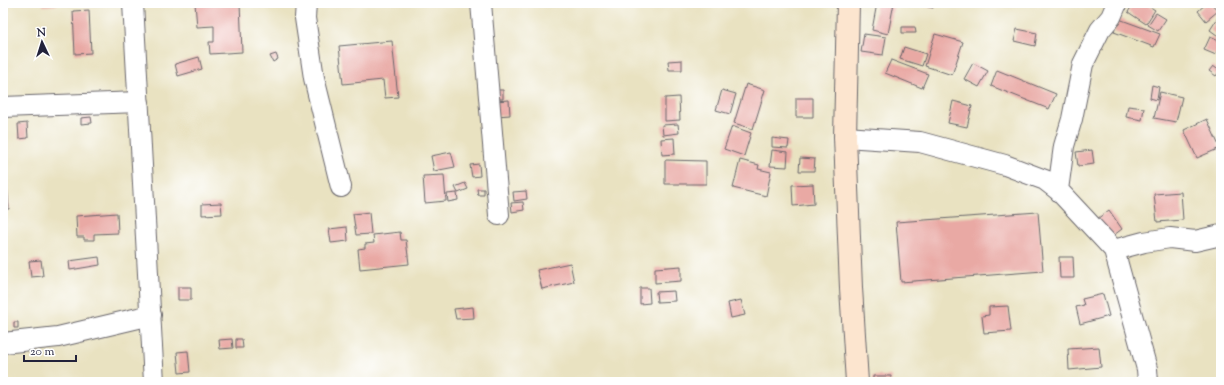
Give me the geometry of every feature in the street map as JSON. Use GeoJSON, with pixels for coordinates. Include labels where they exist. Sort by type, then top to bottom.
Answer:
{"type":"FeatureCollection","features":[{"type":"Feature","properties":{"kind":"main road"},"geometry":{"type":"LineString","coordinates":[[848,3],[845,137],[851,288],[857,382]]}},
{"type":"Feature","properties":{"kind":"street"},"geometry":{"type":"LineString","coordinates":[[133,3],[154,382]]}},
{"type":"Feature","properties":{"kind":"street"},"geometry":{"type":"LineString","coordinates":[[306,3],[305,18],[314,78],[341,187]]}},
{"type":"Feature","properties":{"kind":"street"},"geometry":{"type":"LineString","coordinates":[[481,3],[499,215]]}},
{"type":"Feature","properties":{"kind":"street"},"geometry":{"type":"LineString","coordinates":[[1058,190],[1064,146],[1072,119],[1083,64],[1100,30],[1111,17],[1117,3]]}},
{"type":"Feature","properties":{"kind":"street"},"geometry":{"type":"LineString","coordinates":[[3,107],[139,102]]}},
{"type":"Feature","properties":{"kind":"street"},"geometry":{"type":"LineString","coordinates":[[845,137],[920,142],[1005,165],[1045,180],[1058,190],[1114,250],[1148,369],[1148,382]]}},
{"type":"Feature","properties":{"kind":"street"},"geometry":{"type":"LineString","coordinates":[[1114,250],[1144,242],[1170,238],[1196,241],[1221,235]]}},
{"type":"Feature","properties":{"kind":"street"},"geometry":{"type":"LineString","coordinates":[[3,343],[58,337],[151,314]]}},
{"type":"Feature","properties":{"kind":"building"},"geometry":{"type":"Polygon","coordinates":[[[43,3],[56,3],[57,5],[43,6],[43,3]]]}},
{"type":"Feature","properties":{"kind":"building"},"geometry":{"type":"Polygon","coordinates":[[[195,3],[240,3],[242,52],[210,54],[209,42],[214,42],[214,26],[197,27],[195,3]]]}},
{"type":"Feature","properties":{"kind":"building"},"geometry":{"type":"Polygon","coordinates":[[[877,3],[894,3],[888,34],[872,30],[877,3]]]}},
{"type":"Feature","properties":{"kind":"building"},"geometry":{"type":"Polygon","coordinates":[[[912,3],[935,3],[933,8],[912,3]]]}},
{"type":"Feature","properties":{"kind":"building"},"geometry":{"type":"Polygon","coordinates":[[[1134,3],[1144,3],[1155,10],[1146,24],[1128,12],[1134,3]]]}},
{"type":"Feature","properties":{"kind":"building"},"geometry":{"type":"Polygon","coordinates":[[[1207,3],[1211,3],[1218,11],[1206,21],[1198,11],[1207,3]]]}},
{"type":"Feature","properties":{"kind":"building"},"geometry":{"type":"Polygon","coordinates":[[[89,10],[91,53],[75,54],[73,11],[89,10]]]}},
{"type":"Feature","properties":{"kind":"building"},"geometry":{"type":"Polygon","coordinates":[[[1156,13],[1166,19],[1158,31],[1148,25],[1156,13]]]}},
{"type":"Feature","properties":{"kind":"building"},"geometry":{"type":"Polygon","coordinates":[[[1221,13],[1221,38],[1210,30],[1221,13]]]}},
{"type":"Feature","properties":{"kind":"building"},"geometry":{"type":"Polygon","coordinates":[[[1119,19],[1160,34],[1154,47],[1114,32],[1119,19]]]}},
{"type":"Feature","properties":{"kind":"building"},"geometry":{"type":"Polygon","coordinates":[[[902,27],[915,27],[916,33],[902,33],[902,27]]]}},
{"type":"Feature","properties":{"kind":"building"},"geometry":{"type":"Polygon","coordinates":[[[1017,29],[1037,33],[1035,46],[1014,41],[1017,29]]]}},
{"type":"Feature","properties":{"kind":"building"},"geometry":{"type":"Polygon","coordinates":[[[864,34],[886,37],[883,55],[861,52],[864,34]]]}},
{"type":"Feature","properties":{"kind":"building"},"geometry":{"type":"Polygon","coordinates":[[[935,34],[963,42],[952,75],[925,66],[935,34]]]}},
{"type":"Feature","properties":{"kind":"building"},"geometry":{"type":"Polygon","coordinates":[[[1210,37],[1221,42],[1221,46],[1216,55],[1204,50],[1210,37]]]}},
{"type":"Feature","properties":{"kind":"building"},"geometry":{"type":"Polygon","coordinates":[[[392,41],[398,97],[385,98],[383,80],[343,84],[339,46],[392,41]]]}},
{"type":"Feature","properties":{"kind":"building"},"geometry":{"type":"Polygon","coordinates":[[[904,47],[926,54],[922,66],[900,59],[904,47]]]}},
{"type":"Feature","properties":{"kind":"building"},"geometry":{"type":"Polygon","coordinates":[[[276,54],[278,59],[273,62],[270,56],[276,54]]]}},
{"type":"Feature","properties":{"kind":"building"},"geometry":{"type":"Polygon","coordinates":[[[199,57],[202,69],[178,76],[175,64],[199,57]]]}},
{"type":"Feature","properties":{"kind":"building"},"geometry":{"type":"Polygon","coordinates":[[[682,60],[682,70],[669,70],[668,61],[682,60]]]}},
{"type":"Feature","properties":{"kind":"building"},"geometry":{"type":"Polygon","coordinates":[[[891,60],[928,74],[922,88],[885,73],[891,60]]]}},
{"type":"Feature","properties":{"kind":"building"},"geometry":{"type":"Polygon","coordinates":[[[973,63],[988,71],[979,87],[964,79],[973,63]]]}},
{"type":"Feature","properties":{"kind":"building"},"geometry":{"type":"Polygon","coordinates":[[[1213,66],[1220,71],[1216,76],[1209,71],[1213,66]]]}},
{"type":"Feature","properties":{"kind":"building"},"geometry":{"type":"Polygon","coordinates":[[[997,70],[1056,94],[1049,109],[991,86],[997,70]]]}},
{"type":"Feature","properties":{"kind":"building"},"geometry":{"type":"Polygon","coordinates":[[[746,84],[765,90],[753,129],[734,123],[746,84]]]}},
{"type":"Feature","properties":{"kind":"building"},"geometry":{"type":"Polygon","coordinates":[[[1152,85],[1159,87],[1157,100],[1150,98],[1152,85]]]}},
{"type":"Feature","properties":{"kind":"building"},"geometry":{"type":"Polygon","coordinates":[[[496,90],[503,90],[503,99],[497,99],[496,90]]]}},
{"type":"Feature","properties":{"kind":"building"},"geometry":{"type":"Polygon","coordinates":[[[722,90],[736,94],[730,114],[716,110],[722,90]]]}},
{"type":"Feature","properties":{"kind":"building"},"geometry":{"type":"Polygon","coordinates":[[[1160,92],[1182,97],[1176,122],[1154,118],[1160,92]]]}},
{"type":"Feature","properties":{"kind":"building"},"geometry":{"type":"Polygon","coordinates":[[[679,97],[680,120],[665,121],[665,98],[679,97]]]}},
{"type":"Feature","properties":{"kind":"building"},"geometry":{"type":"Polygon","coordinates":[[[796,98],[813,98],[813,117],[796,117],[796,98]]]}},
{"type":"Feature","properties":{"kind":"building"},"geometry":{"type":"Polygon","coordinates":[[[509,100],[510,115],[497,116],[495,101],[509,100]]]}},
{"type":"Feature","properties":{"kind":"building"},"geometry":{"type":"Polygon","coordinates":[[[953,101],[972,106],[967,127],[948,123],[953,101]]]}},
{"type":"Feature","properties":{"kind":"building"},"geometry":{"type":"Polygon","coordinates":[[[1128,106],[1144,108],[1142,120],[1126,117],[1128,106]]]}},
{"type":"Feature","properties":{"kind":"building"},"geometry":{"type":"Polygon","coordinates":[[[91,117],[92,123],[81,124],[81,118],[91,117]]]}},
{"type":"Feature","properties":{"kind":"building"},"geometry":{"type":"Polygon","coordinates":[[[1207,119],[1220,148],[1197,158],[1184,130],[1207,119]]]}},
{"type":"Feature","properties":{"kind":"building"},"geometry":{"type":"Polygon","coordinates":[[[27,123],[28,138],[19,139],[18,124],[27,123]]]}},
{"type":"Feature","properties":{"kind":"building"},"geometry":{"type":"Polygon","coordinates":[[[678,124],[679,133],[663,135],[662,125],[678,124]]]}},
{"type":"Feature","properties":{"kind":"building"},"geometry":{"type":"Polygon","coordinates":[[[732,126],[751,133],[744,156],[724,149],[732,126]]]}},
{"type":"Feature","properties":{"kind":"building"},"geometry":{"type":"Polygon","coordinates":[[[674,138],[675,154],[662,155],[661,139],[674,138]]]}},
{"type":"Feature","properties":{"kind":"building"},"geometry":{"type":"Polygon","coordinates":[[[772,138],[789,140],[788,148],[772,147],[772,138]]]}},
{"type":"Feature","properties":{"kind":"building"},"geometry":{"type":"Polygon","coordinates":[[[772,150],[788,152],[787,167],[770,166],[772,150]]]}},
{"type":"Feature","properties":{"kind":"building"},"geometry":{"type":"Polygon","coordinates":[[[1092,150],[1094,164],[1078,166],[1076,152],[1092,150]]]}},
{"type":"Feature","properties":{"kind":"building"},"geometry":{"type":"Polygon","coordinates":[[[451,152],[455,167],[434,171],[431,156],[451,152]]]}},
{"type":"Feature","properties":{"kind":"building"},"geometry":{"type":"Polygon","coordinates":[[[3,158],[5,158],[9,209],[5,209],[6,214],[3,214],[3,158]]]}},
{"type":"Feature","properties":{"kind":"building"},"geometry":{"type":"Polygon","coordinates":[[[800,158],[815,159],[814,171],[799,171],[800,158]]]}},
{"type":"Feature","properties":{"kind":"building"},"geometry":{"type":"Polygon","coordinates":[[[665,160],[706,161],[706,184],[665,184],[665,160]]]}},
{"type":"Feature","properties":{"kind":"building"},"geometry":{"type":"Polygon","coordinates":[[[740,160],[759,165],[758,169],[771,172],[766,196],[733,188],[740,160]]]}},
{"type":"Feature","properties":{"kind":"building"},"geometry":{"type":"Polygon","coordinates":[[[479,164],[480,176],[472,177],[470,165],[479,164]]]}},
{"type":"Feature","properties":{"kind":"building"},"geometry":{"type":"Polygon","coordinates":[[[444,175],[446,201],[425,203],[423,176],[444,175]]]}},
{"type":"Feature","properties":{"kind":"building"},"geometry":{"type":"Polygon","coordinates":[[[465,183],[468,189],[458,193],[455,187],[465,183]]]}},
{"type":"Feature","properties":{"kind":"building"},"geometry":{"type":"Polygon","coordinates":[[[813,184],[814,204],[793,206],[792,185],[813,184]]]}},
{"type":"Feature","properties":{"kind":"building"},"geometry":{"type":"Polygon","coordinates":[[[477,189],[484,189],[484,195],[478,195],[477,189]]]}},
{"type":"Feature","properties":{"kind":"building"},"geometry":{"type":"Polygon","coordinates":[[[526,191],[527,199],[514,201],[513,192],[526,191]]]}},
{"type":"Feature","properties":{"kind":"building"},"geometry":{"type":"Polygon","coordinates":[[[1181,192],[1183,220],[1157,222],[1154,194],[1181,192]]]}},
{"type":"Feature","properties":{"kind":"building"},"geometry":{"type":"Polygon","coordinates":[[[457,193],[458,200],[448,202],[447,194],[457,193]]]}},
{"type":"Feature","properties":{"kind":"building"},"geometry":{"type":"Polygon","coordinates":[[[523,202],[524,210],[512,212],[511,203],[523,202]]]}},
{"type":"Feature","properties":{"kind":"building"},"geometry":{"type":"Polygon","coordinates":[[[221,203],[222,214],[202,215],[202,204],[221,203]]]}},
{"type":"Feature","properties":{"kind":"building"},"geometry":{"type":"Polygon","coordinates":[[[1109,210],[1122,229],[1110,238],[1097,219],[1109,210]]]}},
{"type":"Feature","properties":{"kind":"building"},"geometry":{"type":"Polygon","coordinates":[[[369,212],[371,234],[356,235],[353,214],[369,212]]]}},
{"type":"Feature","properties":{"kind":"building"},"geometry":{"type":"Polygon","coordinates":[[[1038,212],[1043,271],[901,282],[896,222],[1038,212]]]}},
{"type":"Feature","properties":{"kind":"building"},"geometry":{"type":"Polygon","coordinates":[[[117,213],[118,233],[94,234],[94,240],[84,240],[84,237],[77,237],[76,216],[117,213]]]}},
{"type":"Feature","properties":{"kind":"building"},"geometry":{"type":"Polygon","coordinates":[[[347,227],[348,241],[331,243],[329,229],[347,227]]]}},
{"type":"Feature","properties":{"kind":"building"},"geometry":{"type":"Polygon","coordinates":[[[400,232],[401,240],[406,240],[409,264],[360,269],[358,249],[365,248],[365,244],[374,243],[373,235],[400,232]]]}},
{"type":"Feature","properties":{"kind":"building"},"geometry":{"type":"Polygon","coordinates":[[[99,257],[100,265],[70,270],[69,261],[99,257]]]}},
{"type":"Feature","properties":{"kind":"building"},"geometry":{"type":"Polygon","coordinates":[[[1059,257],[1073,257],[1074,278],[1060,278],[1059,257]]]}},
{"type":"Feature","properties":{"kind":"building"},"geometry":{"type":"Polygon","coordinates":[[[41,260],[43,276],[31,277],[29,261],[41,260]]]}},
{"type":"Feature","properties":{"kind":"building"},"geometry":{"type":"Polygon","coordinates":[[[570,263],[574,282],[542,289],[537,270],[570,263]]]}},
{"type":"Feature","properties":{"kind":"building"},"geometry":{"type":"Polygon","coordinates":[[[681,266],[681,281],[655,283],[655,268],[681,266]]]}},
{"type":"Feature","properties":{"kind":"building"},"geometry":{"type":"Polygon","coordinates":[[[178,287],[191,287],[191,300],[178,300],[178,287]]]}},
{"type":"Feature","properties":{"kind":"building"},"geometry":{"type":"Polygon","coordinates":[[[640,288],[649,288],[650,303],[640,304],[640,288]]]}},
{"type":"Feature","properties":{"kind":"building"},"geometry":{"type":"Polygon","coordinates":[[[674,291],[675,301],[657,302],[656,292],[674,291]]]}},
{"type":"Feature","properties":{"kind":"building"},"geometry":{"type":"Polygon","coordinates":[[[1103,294],[1109,316],[1080,324],[1076,307],[1084,305],[1082,299],[1103,294]]]}},
{"type":"Feature","properties":{"kind":"building"},"geometry":{"type":"Polygon","coordinates":[[[741,300],[745,315],[731,318],[728,303],[741,300]]]}},
{"type":"Feature","properties":{"kind":"building"},"geometry":{"type":"Polygon","coordinates":[[[1008,306],[1011,331],[984,333],[982,316],[989,315],[989,307],[1008,306]]]}},
{"type":"Feature","properties":{"kind":"building"},"geometry":{"type":"Polygon","coordinates":[[[473,307],[474,318],[456,319],[454,309],[473,307]]]}},
{"type":"Feature","properties":{"kind":"building"},"geometry":{"type":"Polygon","coordinates":[[[14,322],[18,322],[18,328],[14,328],[14,322]]]}},
{"type":"Feature","properties":{"kind":"building"},"geometry":{"type":"Polygon","coordinates":[[[232,339],[233,348],[220,349],[219,340],[232,339]]]}},
{"type":"Feature","properties":{"kind":"building"},"geometry":{"type":"Polygon","coordinates":[[[236,339],[242,339],[243,348],[236,348],[236,339]]]}},
{"type":"Feature","properties":{"kind":"building"},"geometry":{"type":"Polygon","coordinates":[[[1099,347],[1101,367],[1069,370],[1068,349],[1099,347]]]}},
{"type":"Feature","properties":{"kind":"building"},"geometry":{"type":"Polygon","coordinates":[[[188,351],[190,372],[179,373],[177,352],[188,351]]]}},
{"type":"Feature","properties":{"kind":"building"},"geometry":{"type":"Polygon","coordinates":[[[873,376],[891,376],[891,382],[873,382],[873,376]]]}}]}
